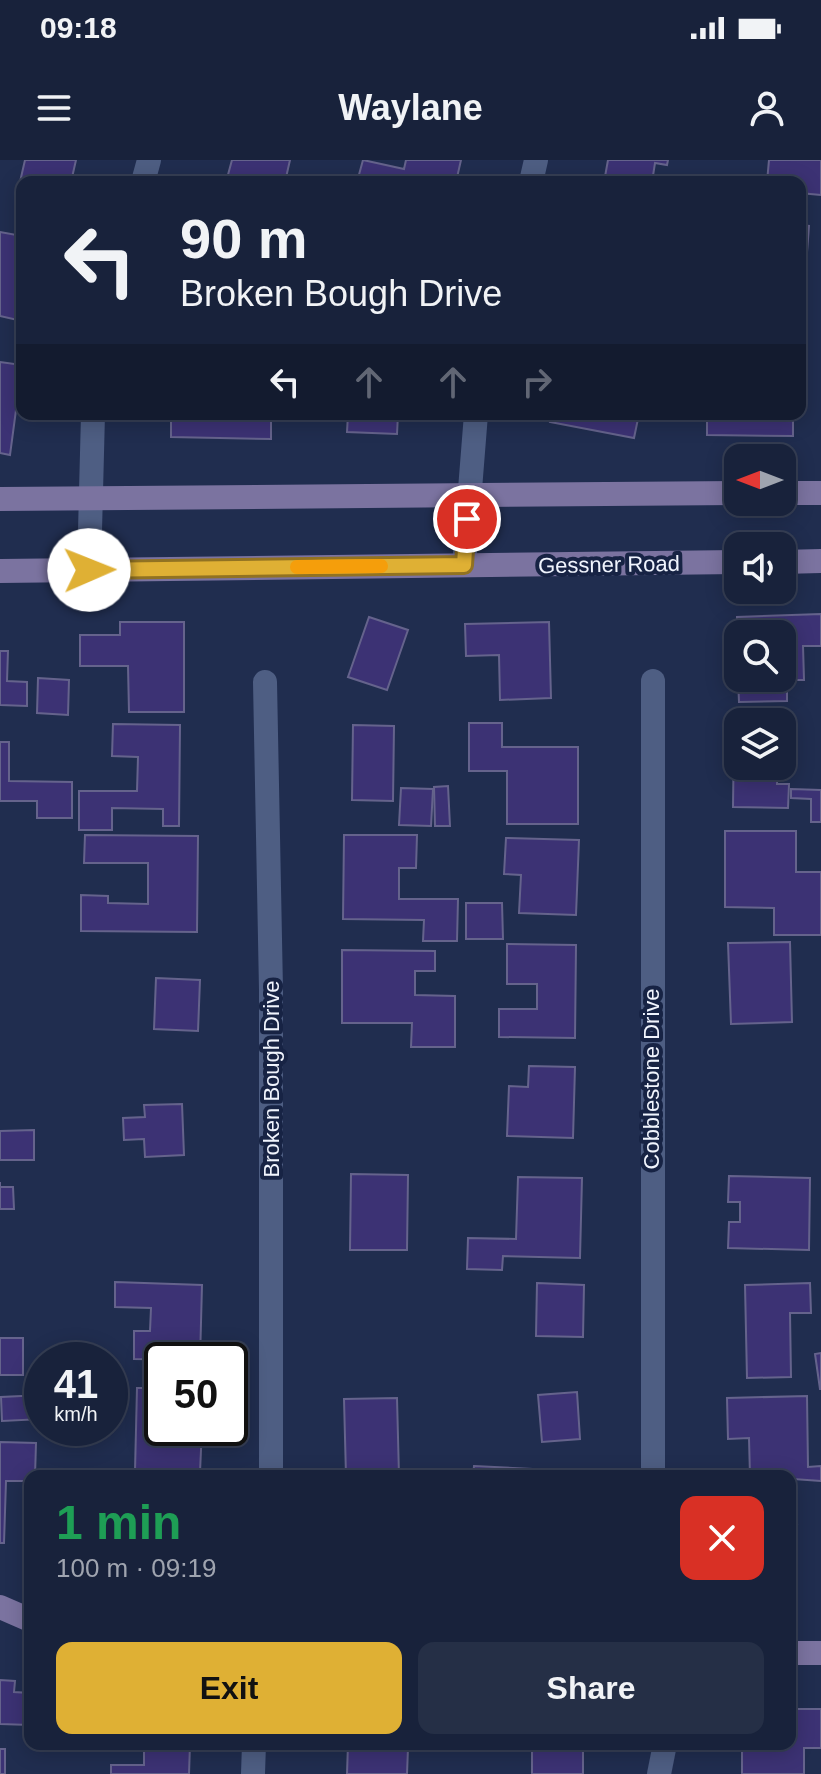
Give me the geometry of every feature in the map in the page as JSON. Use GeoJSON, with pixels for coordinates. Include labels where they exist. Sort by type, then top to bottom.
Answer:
{"type":"FeatureCollection","features":[{"type":"Feature","properties":{"kind":"main road"},"geometry":{"type":"LineString","coordinates":[[0,499],[724,493]]}},
{"type":"Feature","properties":{"kind":"main road"},"geometry":{"type":"LineString","coordinates":[[796,493],[821,493]]}},
{"type":"Feature","properties":{"kind":"main road"},"geometry":{"type":"LineString","coordinates":[[796,562],[821,561]]}},
{"type":"Feature","properties":{"kind":"main road","name":"Gessner Road"},"geometry":{"type":"LineString","coordinates":[[0,571],[724,562]]}},
{"type":"Feature","properties":{"kind":"main road"},"geometry":{"type":"LineString","coordinates":[[0,1607],[24,1617]]}},
{"type":"Feature","properties":{"kind":"main road"},"geometry":{"type":"LineString","coordinates":[[796,1653],[821,1653]]}},
{"type":"Feature","properties":{"kind":"street"},"geometry":{"type":"LineString","coordinates":[[89,570],[93,420]]}},
{"type":"Feature","properties":{"kind":"street"},"geometry":{"type":"LineString","coordinates":[[464,565],[475,420]]}},
{"type":"Feature","properties":{"kind":"street","name":"Cobblestone Drive"},"geometry":{"type":"LineString","coordinates":[[653,681],[653,1470]]}},
{"type":"Feature","properties":{"kind":"street","name":"Broken Bough Drive"},"geometry":{"type":"LineString","coordinates":[[265,682],[271,990],[271,1470]]}},
{"type":"Feature","properties":{"kind":"street"},"geometry":{"type":"LineString","coordinates":[[253,1774],[254,1750]]}},
{"type":"Feature","properties":{"kind":"street"},"geometry":{"type":"LineString","coordinates":[[659,1774],[664,1750]]}},
{"type":"Feature","properties":{"kind":"building"},"geometry":{"type":"Polygon","coordinates":[[[25,160],[76,160],[72,176],[21,176],[25,160]]]}},
{"type":"Feature","properties":{"kind":"building"},"geometry":{"type":"Polygon","coordinates":[[[232,160],[290,160],[286,176],[228,176],[232,160]]]}},
{"type":"Feature","properties":{"kind":"building"},"geometry":{"type":"Polygon","coordinates":[[[363,160],[404,169],[406,160],[461,160],[457,176],[359,176],[363,160]]]}},
{"type":"Feature","properties":{"kind":"building"},"geometry":{"type":"Polygon","coordinates":[[[608,160],[668,160],[667,165],[655,163],[653,176],[605,176],[608,160]]]}},
{"type":"Feature","properties":{"kind":"building"},"geometry":{"type":"Polygon","coordinates":[[[769,160],[821,160],[821,195],[806,194],[806,176],[768,176],[769,160]]]}},
{"type":"Feature","properties":{"kind":"building"},"geometry":{"type":"Polygon","coordinates":[[[806,226],[809,226],[806,265],[806,226]]]}},
{"type":"Feature","properties":{"kind":"building"},"geometry":{"type":"Polygon","coordinates":[[[0,232],[16,235],[16,320],[0,316],[0,232]]]}},
{"type":"Feature","properties":{"kind":"building"},"geometry":{"type":"Polygon","coordinates":[[[0,362],[16,364],[16,410],[10,455],[0,453],[0,362]]]}},
{"type":"Feature","properties":{"kind":"building"},"geometry":{"type":"Polygon","coordinates":[[[171,420],[271,420],[271,439],[171,437],[171,420]]]}},
{"type":"Feature","properties":{"kind":"building"},"geometry":{"type":"Polygon","coordinates":[[[348,420],[398,420],[397,434],[347,432],[348,420]]]}},
{"type":"Feature","properties":{"kind":"building"},"geometry":{"type":"Polygon","coordinates":[[[550,420],[638,420],[634,438],[550,420]]]}},
{"type":"Feature","properties":{"kind":"building"},"geometry":{"type":"Polygon","coordinates":[[[707,420],[793,420],[793,436],[707,435],[707,420]]]}},
{"type":"Feature","properties":{"kind":"building"},"geometry":{"type":"Polygon","coordinates":[[[821,614],[821,646],[803,646],[804,680],[796,680],[796,620],[737,620],[737,617],[821,614]]]}},
{"type":"Feature","properties":{"kind":"building"},"geometry":{"type":"Polygon","coordinates":[[[369,617],[408,630],[387,690],[348,677],[369,617]]]}},
{"type":"Feature","properties":{"kind":"building"},"geometry":{"type":"Polygon","coordinates":[[[120,622],[184,622],[184,712],[129,712],[128,666],[80,666],[80,635],[120,635],[120,622]]]}},
{"type":"Feature","properties":{"kind":"building"},"geometry":{"type":"Polygon","coordinates":[[[549,622],[551,698],[500,700],[499,655],[466,656],[465,624],[549,622]]]}},
{"type":"Feature","properties":{"kind":"building"},"geometry":{"type":"Polygon","coordinates":[[[0,651],[8,651],[7,681],[27,682],[27,706],[0,705],[0,651]]]}},
{"type":"Feature","properties":{"kind":"building"},"geometry":{"type":"Polygon","coordinates":[[[38,678],[69,680],[68,715],[37,713],[38,678]]]}},
{"type":"Feature","properties":{"kind":"building"},"geometry":{"type":"Polygon","coordinates":[[[739,692],[787,692],[787,701],[739,702],[739,692]]]}},
{"type":"Feature","properties":{"kind":"building"},"geometry":{"type":"Polygon","coordinates":[[[469,723],[502,723],[502,747],[578,747],[578,824],[507,824],[507,771],[469,771],[469,723]]]}},
{"type":"Feature","properties":{"kind":"building"},"geometry":{"type":"Polygon","coordinates":[[[113,724],[180,725],[179,826],[163,826],[163,809],[112,808],[112,830],[79,830],[79,791],[137,791],[138,757],[112,756],[113,724]]]}},
{"type":"Feature","properties":{"kind":"building"},"geometry":{"type":"Polygon","coordinates":[[[353,725],[394,726],[393,801],[352,800],[353,725]]]}},
{"type":"Feature","properties":{"kind":"building"},"geometry":{"type":"Polygon","coordinates":[[[0,742],[9,742],[9,781],[72,782],[72,818],[37,818],[37,801],[0,801],[0,742]]]}},
{"type":"Feature","properties":{"kind":"building"},"geometry":{"type":"Polygon","coordinates":[[[733,780],[777,780],[777,784],[789,784],[788,808],[733,807],[733,780]]]}},
{"type":"Feature","properties":{"kind":"building"},"geometry":{"type":"Polygon","coordinates":[[[448,786],[450,826],[435,826],[434,787],[448,786]]]}},
{"type":"Feature","properties":{"kind":"building"},"geometry":{"type":"Polygon","coordinates":[[[401,788],[433,789],[431,826],[399,825],[401,788]]]}},
{"type":"Feature","properties":{"kind":"building"},"geometry":{"type":"Polygon","coordinates":[[[791,789],[821,790],[821,822],[811,822],[811,799],[791,798],[791,789]]]}},
{"type":"Feature","properties":{"kind":"building"},"geometry":{"type":"Polygon","coordinates":[[[725,831],[796,831],[796,872],[821,872],[821,935],[774,935],[774,908],[725,907],[725,831]]]}},
{"type":"Feature","properties":{"kind":"building"},"geometry":{"type":"Polygon","coordinates":[[[85,835],[198,836],[197,932],[81,931],[81,895],[108,896],[108,903],[148,904],[148,863],[84,863],[85,835]]]}},
{"type":"Feature","properties":{"kind":"building"},"geometry":{"type":"Polygon","coordinates":[[[344,835],[417,835],[416,868],[399,868],[399,899],[458,899],[457,941],[423,941],[424,920],[343,919],[344,835]]]}},
{"type":"Feature","properties":{"kind":"building"},"geometry":{"type":"Polygon","coordinates":[[[506,838],[579,840],[576,915],[519,913],[521,875],[504,874],[506,838]]]}},
{"type":"Feature","properties":{"kind":"building"},"geometry":{"type":"Polygon","coordinates":[[[466,903],[502,903],[503,939],[466,939],[466,903]]]}},
{"type":"Feature","properties":{"kind":"building"},"geometry":{"type":"Polygon","coordinates":[[[790,942],[792,1022],[731,1024],[728,943],[790,942]]]}},
{"type":"Feature","properties":{"kind":"building"},"geometry":{"type":"Polygon","coordinates":[[[507,944],[576,945],[575,1038],[499,1037],[499,1009],[537,1009],[537,984],[507,984],[507,944]]]}},
{"type":"Feature","properties":{"kind":"building"},"geometry":{"type":"Polygon","coordinates":[[[342,950],[435,951],[435,971],[415,971],[415,995],[455,996],[455,1047],[411,1047],[412,1023],[342,1023],[342,950]]]}},
{"type":"Feature","properties":{"kind":"building"},"geometry":{"type":"Polygon","coordinates":[[[156,978],[200,980],[198,1031],[154,1029],[156,978]]]}},
{"type":"Feature","properties":{"kind":"building"},"geometry":{"type":"Polygon","coordinates":[[[529,1066],[575,1067],[573,1138],[507,1136],[509,1086],[528,1087],[529,1066]]]}},
{"type":"Feature","properties":{"kind":"building"},"geometry":{"type":"Polygon","coordinates":[[[182,1104],[184,1155],[145,1157],[144,1139],[124,1140],[123,1118],[145,1117],[144,1105],[182,1104]]]}},
{"type":"Feature","properties":{"kind":"building"},"geometry":{"type":"Polygon","coordinates":[[[34,1130],[34,1160],[0,1160],[0,1131],[34,1130]]]}},
{"type":"Feature","properties":{"kind":"building"},"geometry":{"type":"Polygon","coordinates":[[[351,1174],[408,1175],[407,1250],[350,1250],[351,1174]]]}},
{"type":"Feature","properties":{"kind":"building"},"geometry":{"type":"Polygon","coordinates":[[[729,1176],[810,1178],[809,1250],[728,1248],[729,1222],[740,1222],[740,1202],[728,1202],[729,1176]]]}},
{"type":"Feature","properties":{"kind":"building"},"geometry":{"type":"Polygon","coordinates":[[[518,1177],[582,1178],[580,1258],[503,1256],[502,1270],[467,1269],[468,1238],[516,1239],[518,1177]]]}},
{"type":"Feature","properties":{"kind":"building"},"geometry":{"type":"Polygon","coordinates":[[[0,1187],[13,1187],[14,1209],[0,1209],[0,1187]]]}},
{"type":"Feature","properties":{"kind":"building"},"geometry":{"type":"Polygon","coordinates":[[[115,1282],[202,1285],[200,1342],[144,1342],[144,1359],[134,1359],[134,1331],[150,1331],[151,1308],[115,1307],[115,1282]]]}},
{"type":"Feature","properties":{"kind":"building"},"geometry":{"type":"Polygon","coordinates":[[[537,1283],[584,1285],[583,1337],[536,1336],[537,1283]]]}},
{"type":"Feature","properties":{"kind":"building"},"geometry":{"type":"Polygon","coordinates":[[[810,1283],[811,1313],[790,1313],[791,1377],[747,1378],[745,1285],[810,1283]]]}},
{"type":"Feature","properties":{"kind":"building"},"geometry":{"type":"Polygon","coordinates":[[[0,1338],[23,1338],[23,1375],[0,1375],[0,1338]]]}},
{"type":"Feature","properties":{"kind":"building"},"geometry":{"type":"Polygon","coordinates":[[[821,1353],[821,1389],[820,1389],[815,1354],[821,1353]]]}},
{"type":"Feature","properties":{"kind":"building"},"geometry":{"type":"Polygon","coordinates":[[[137,1388],[144,1388],[144,1446],[201,1446],[200,1470],[135,1470],[137,1388]]]}},
{"type":"Feature","properties":{"kind":"building"},"geometry":{"type":"Polygon","coordinates":[[[577,1392],[580,1439],[542,1442],[538,1395],[577,1392]]]}},
{"type":"Feature","properties":{"kind":"building"},"geometry":{"type":"Polygon","coordinates":[[[24,1396],[24,1420],[2,1421],[1,1397],[24,1396]]]}},
{"type":"Feature","properties":{"kind":"building"},"geometry":{"type":"Polygon","coordinates":[[[807,1396],[808,1467],[821,1466],[821,1481],[796,1479],[796,1470],[750,1470],[749,1438],[728,1439],[727,1398],[807,1396]]]}},
{"type":"Feature","properties":{"kind":"building"},"geometry":{"type":"Polygon","coordinates":[[[397,1398],[399,1470],[346,1470],[344,1399],[397,1398]]]}},
{"type":"Feature","properties":{"kind":"building"},"geometry":{"type":"Polygon","coordinates":[[[0,1442],[24,1443],[24,1446],[36,1446],[35,1470],[24,1470],[24,1481],[6,1481],[4,1543],[0,1543],[0,1442]]]}},
{"type":"Feature","properties":{"kind":"building"},"geometry":{"type":"Polygon","coordinates":[[[474,1466],[552,1470],[474,1470],[474,1466]]]}},
{"type":"Feature","properties":{"kind":"building"},"geometry":{"type":"Polygon","coordinates":[[[0,1680],[15,1681],[14,1692],[24,1693],[24,1725],[0,1724],[0,1680]]]}},
{"type":"Feature","properties":{"kind":"building"},"geometry":{"type":"Polygon","coordinates":[[[796,1709],[821,1709],[821,1748],[804,1748],[804,1774],[742,1774],[742,1750],[796,1750],[796,1709]]]}},
{"type":"Feature","properties":{"kind":"building"},"geometry":{"type":"Polygon","coordinates":[[[0,1749],[5,1749],[5,1774],[0,1774],[0,1749]]]}},
{"type":"Feature","properties":{"kind":"building"},"geometry":{"type":"Polygon","coordinates":[[[144,1750],[190,1750],[189,1774],[111,1774],[111,1765],[144,1765],[144,1750]]]}},
{"type":"Feature","properties":{"kind":"building"},"geometry":{"type":"Polygon","coordinates":[[[348,1750],[408,1750],[407,1774],[347,1774],[348,1750]]]}},
{"type":"Feature","properties":{"kind":"building"},"geometry":{"type":"Polygon","coordinates":[[[532,1750],[583,1750],[583,1774],[532,1774],[532,1750]]]}},
{"type":"Feature","properties":{"kind":"slow traffic"},"geometry":{"type":"LineString","coordinates":[[297,567],[381,566]]}},
{"type":"Feature","properties":{"kind":"route"},"geometry":{"type":"LineString","coordinates":[[89,570],[464,565],[467,519]]}}]}
